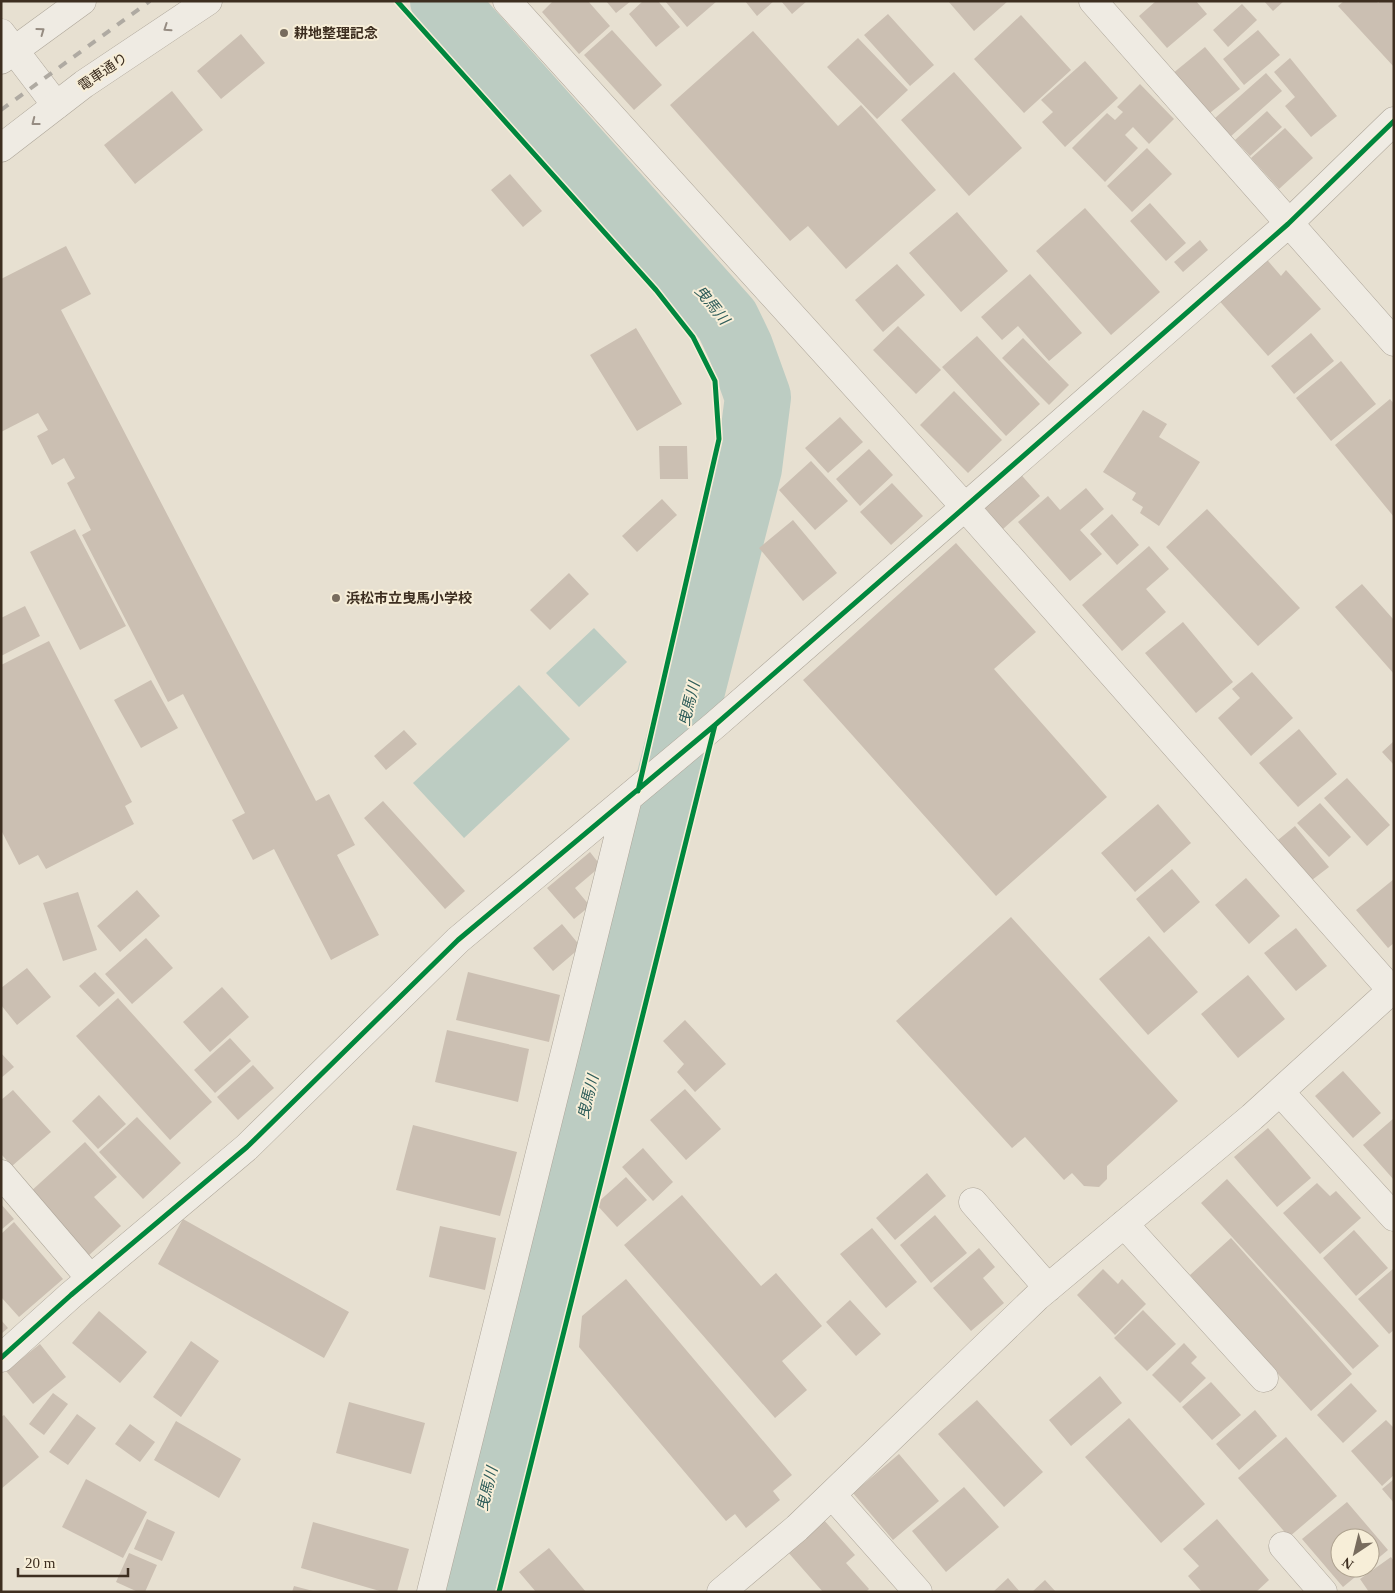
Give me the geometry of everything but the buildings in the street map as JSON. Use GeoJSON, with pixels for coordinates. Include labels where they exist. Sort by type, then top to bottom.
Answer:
{"type":"FeatureCollection","features":[{"type":"Feature","properties":{"kind":"street"},"geometry":{"type":"LineString","coordinates":[[56,105],[6,47],[82,1]]}},
{"type":"Feature","properties":{"kind":"street","name":"電車通り"},"geometry":{"type":"LineString","coordinates":[[1,148],[84,84],[208,1]]}},
{"type":"Feature","properties":{"kind":"street"},"geometry":{"type":"LineString","coordinates":[[1093,1],[1394,342]]}},
{"type":"Feature","properties":{"kind":"street"},"geometry":{"type":"LineString","coordinates":[[522,7],[1393,990],[1252,1117],[1048,1288],[797,1528],[721,1592]]}},
{"type":"Feature","properties":{"kind":"street"},"geometry":{"type":"LineString","coordinates":[[1,1358],[90,1278],[247,1147],[458,940],[713,726],[965,507],[1288,224],[1394,121]]}},
{"type":"Feature","properties":{"kind":"street"},"geometry":{"type":"LineString","coordinates":[[431,1592],[634,793]]}},
{"type":"Feature","properties":{"kind":"street"},"geometry":{"type":"LineString","coordinates":[[1280,1092],[1394,1217]]}},
{"type":"Feature","properties":{"kind":"street"},"geometry":{"type":"LineString","coordinates":[[1,1174],[90,1278]]}},
{"type":"Feature","properties":{"kind":"street"},"geometry":{"type":"LineString","coordinates":[[973,1202],[1048,1288]]}},
{"type":"Feature","properties":{"kind":"street"},"geometry":{"type":"LineString","coordinates":[[1124,1224],[1264,1378]]}},
{"type":"Feature","properties":{"kind":"street"},"geometry":{"type":"LineString","coordinates":[[832,1495],[918,1592]]}},
{"type":"Feature","properties":{"kind":"street"},"geometry":{"type":"LineString","coordinates":[[1283,1546],[1323,1592]]}},
{"type":"Feature","properties":{"kind":"shaded area"},"geometry":{"type":"Polygon","coordinates":[[[594,628],[627,662],[579,707],[546,673],[594,628]]]}},
{"type":"Feature","properties":{"kind":"shaded area"},"geometry":{"type":"Polygon","coordinates":[[[519,685],[570,739],[464,838],[413,783],[519,685]]]}},
{"type":"Feature","properties":{"kind":"waterway","name":"曳馬川"},"geometry":{"type":"LineString","coordinates":[[443,1],[727,320],[740,347],[758,397],[749,468],[461,1592]]}},
{"type":"Feature","properties":{"kind":"railway"},"geometry":{"type":"LineString","coordinates":[[1,110],[150,1]]}},
{"type":"Feature","properties":{"kind":"cycle path"},"geometry":{"type":"LineString","coordinates":[[397,1],[656,290],[693,337],[715,381],[719,439],[638,791]]}},
{"type":"Feature","properties":{"kind":"cycle path"},"geometry":{"type":"LineString","coordinates":[[1,1358],[71,1295],[247,1147],[458,940],[715,725],[965,507],[1288,224],[1394,121]]}},
{"type":"Feature","properties":{"kind":"cycle path"},"geometry":{"type":"LineString","coordinates":[[499,1592],[715,725]]}},
{"type":"Feature","properties":{"kind":"place","name":"耕地整理記念"},"geometry":{"type":"Point","coordinates":[284,33]}},
{"type":"Feature","properties":{"kind":"place","name":"浜松市立曳馬小学校"},"geometry":{"type":"Point","coordinates":[336,598]}}]}
